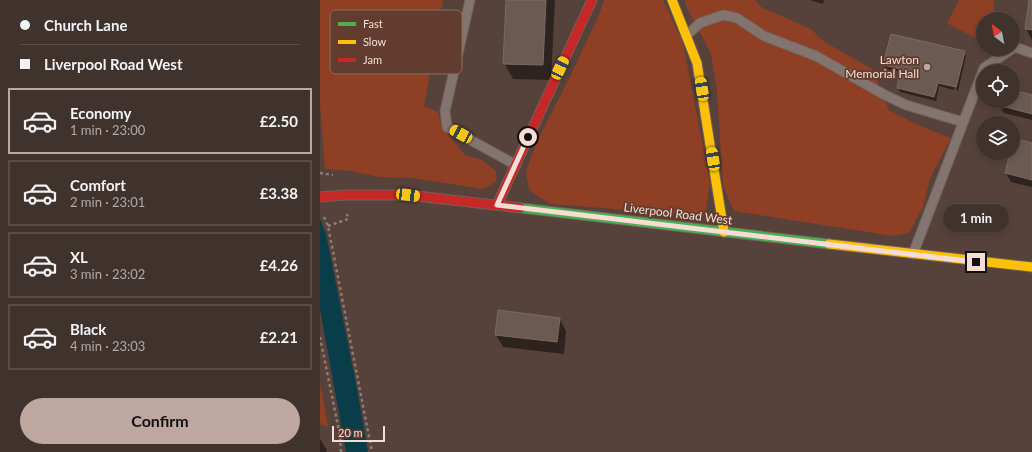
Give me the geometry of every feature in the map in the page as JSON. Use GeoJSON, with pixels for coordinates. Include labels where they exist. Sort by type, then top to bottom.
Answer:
{"type":"FeatureCollection","features":[{"type":"Feature","properties":{"kind":"main road"},"geometry":{"type":"LineString","coordinates":[[497,205],[592,0]]}},
{"type":"Feature","properties":{"kind":"main road"},"geometry":{"type":"LineString","coordinates":[[672,0],[697,63],[724,232]]}},
{"type":"Feature","properties":{"kind":"main road","name":"Liverpool Road West"},"geometry":{"type":"LineString","coordinates":[[320,197],[345,194],[408,195],[1032,267]]}},
{"type":"Feature","properties":{"kind":"lane"},"geometry":{"type":"LineString","coordinates":[[462,36],[470,0]]}},
{"type":"Feature","properties":{"kind":"lane"},"geometry":{"type":"LineString","coordinates":[[686,36],[700,23],[715,17],[723,15],[738,18],[764,36],[816,56],[883,94],[906,105],[963,122]]}},
{"type":"Feature","properties":{"kind":"lane"},"geometry":{"type":"LineString","coordinates":[[1020,49],[1032,53]]}},
{"type":"Feature","properties":{"kind":"lane"},"geometry":{"type":"LineString","coordinates":[[913,254],[984,68],[1002,56]]}},
{"type":"Feature","properties":{"kind":"lane"},"geometry":{"type":"LineString","coordinates":[[453,74],[445,111],[448,127],[516,164]]}},
{"type":"Feature","properties":{"kind":"path"},"geometry":{"type":"LineString","coordinates":[[323,215],[328,226],[372,452]]}},
{"type":"Feature","properties":{"kind":"path"},"geometry":{"type":"LineString","coordinates":[[320,337],[340,436],[341,452]]}},
{"type":"Feature","properties":{"kind":"shaded area"},"geometry":{"type":"Polygon","coordinates":[[[320,0],[443,0],[441,10],[330,10],[330,74],[430,74],[424,106],[438,112],[442,127],[465,155],[482,160],[496,171],[496,182],[483,189],[412,178],[380,177],[350,171],[325,169],[320,88],[320,0]]]}},
{"type":"Feature","properties":{"kind":"shaded area"},"geometry":{"type":"Polygon","coordinates":[[[604,0],[663,0],[683,43],[710,183],[705,216],[550,204],[529,190],[526,171],[537,141],[569,79],[599,15],[604,0]]]}},
{"type":"Feature","properties":{"kind":"shaded area"},"geometry":{"type":"Polygon","coordinates":[[[685,0],[755,0],[761,7],[811,29],[823,41],[872,69],[889,110],[920,126],[951,138],[930,179],[923,207],[909,233],[893,236],[734,211],[723,186],[717,92],[711,54],[686,6],[685,0]]]}},
{"type":"Feature","properties":{"kind":"shaded area"},"geometry":{"type":"Polygon","coordinates":[[[959,0],[994,0],[993,12],[976,12],[976,38],[947,23],[959,0]]]}},
{"type":"Feature","properties":{"kind":"shaded area"},"geometry":{"type":"Polygon","coordinates":[[[320,383],[328,427],[320,424],[320,383]]]}},
{"type":"Feature","properties":{"kind":"water"},"geometry":{"type":"Polygon","coordinates":[[[320,219],[326,234],[368,452],[346,452],[320,309],[320,219]]]}},
{"type":"Feature","properties":{"kind":"building"},"geometry":{"type":"Polygon","coordinates":[[[506,0],[546,0],[543,65],[503,64],[506,0]]]}},
{"type":"Feature","properties":{"kind":"building"},"geometry":{"type":"Polygon","coordinates":[[[1029,0],[1032,0],[1032,30],[1025,29],[1029,0]]]}},
{"type":"Feature","properties":{"kind":"building","name":"Lawton Memorial Hall"},"geometry":{"type":"Polygon","coordinates":[[[891,34],[965,51],[956,87],[938,83],[934,97],[897,88],[901,69],[883,65],[891,34]]]}},
{"type":"Feature","properties":{"kind":"building"},"geometry":{"type":"Polygon","coordinates":[[[1020,92],[1032,95],[1032,114],[1009,108],[1020,108],[1020,92]]]}},
{"type":"Feature","properties":{"kind":"building"},"geometry":{"type":"Polygon","coordinates":[[[1020,140],[1032,143],[1032,180],[1005,173],[1008,160],[1020,160],[1020,140]]]}},
{"type":"Feature","properties":{"kind":"building"},"geometry":{"type":"Polygon","coordinates":[[[498,310],[560,318],[557,342],[495,335],[498,310]]]}},
{"type":"Feature","properties":{"kind":"traffic: fast"},"geometry":{"type":"LineString","coordinates":[[521,208],[829,244]]}},
{"type":"Feature","properties":{"kind":"traffic: slow"},"geometry":{"type":"LineString","coordinates":[[672,0],[697,63],[724,232]]}},
{"type":"Feature","properties":{"kind":"traffic: slow"},"geometry":{"type":"LineString","coordinates":[[829,244],[1032,267]]}},
{"type":"Feature","properties":{"kind":"traffic: jam"},"geometry":{"type":"LineString","coordinates":[[497,205],[592,0]]}},
{"type":"Feature","properties":{"kind":"traffic: jam"},"geometry":{"type":"LineString","coordinates":[[320,197],[345,195],[408,195],[521,208]]}},
{"type":"Feature","properties":{"kind":"place","name":"Lawton Memorial Hall"},"geometry":{"type":"Point","coordinates":[927,67]}},
{"type":"Feature","properties":{"kind":"route"},"geometry":{"type":"LineString","coordinates":[[528,137],[497,205],[976,262]]}}]}
